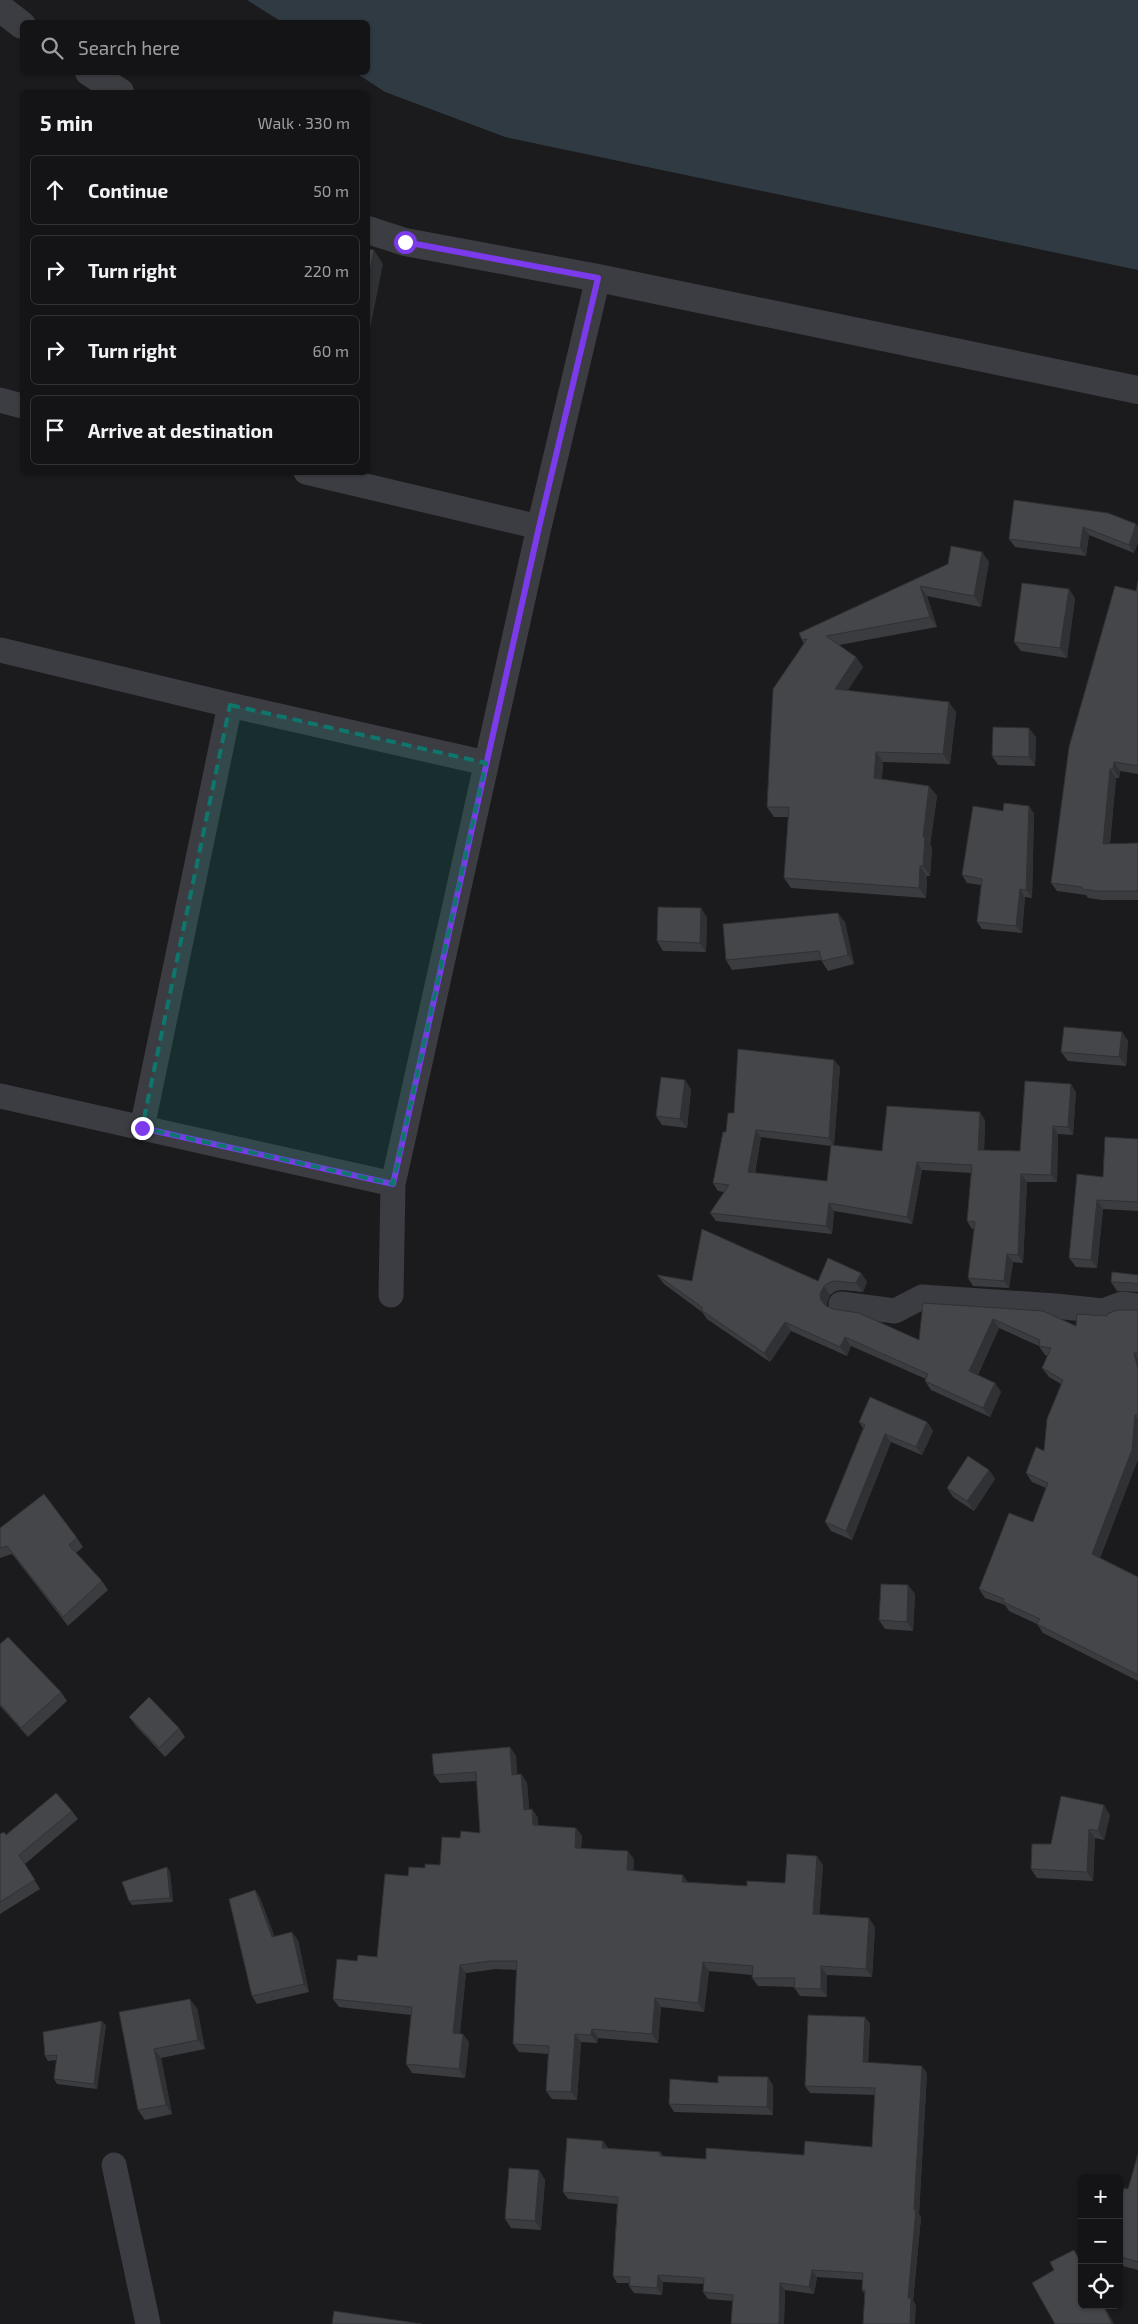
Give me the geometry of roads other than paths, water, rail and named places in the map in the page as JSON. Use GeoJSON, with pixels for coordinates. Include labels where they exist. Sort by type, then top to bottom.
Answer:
{"type":"FeatureCollection","features":[{"type":"Feature","properties":{"kind":"street"},"geometry":{"type":"LineString","coordinates":[[0,8],[20,23]]}},
{"type":"Feature","properties":{"kind":"street"},"geometry":{"type":"LineString","coordinates":[[94,75],[117,90]]}},
{"type":"Feature","properties":{"kind":"street"},"geometry":{"type":"LineString","coordinates":[[370,231],[405,242],[598,278],[1138,390]]}},
{"type":"Feature","properties":{"kind":"street"},"geometry":{"type":"LineString","coordinates":[[391,1294],[393,1184],[539,527],[598,278]]}},
{"type":"Feature","properties":{"kind":"street"},"geometry":{"type":"LineString","coordinates":[[0,400],[20,405]]}},
{"type":"Feature","properties":{"kind":"street"},"geometry":{"type":"LineString","coordinates":[[319,475],[539,527]]}},
{"type":"Feature","properties":{"kind":"street"},"geometry":{"type":"LineString","coordinates":[[0,650],[486,763]]}},
{"type":"Feature","properties":{"kind":"street"},"geometry":{"type":"LineString","coordinates":[[142,1128],[230,705]]}},
{"type":"Feature","properties":{"kind":"street"},"geometry":{"type":"LineString","coordinates":[[0,1096],[393,1184]]}},
{"type":"Feature","properties":{"kind":"street"},"geometry":{"type":"LineString","coordinates":[[841,1304],[895,1311],[922,1298],[1055,1306],[1103,1311],[1122,1304],[1138,1306]]}},
{"type":"Feature","properties":{"kind":"street"},"geometry":{"type":"LineString","coordinates":[[114,2165],[148,2324]]}}]}
